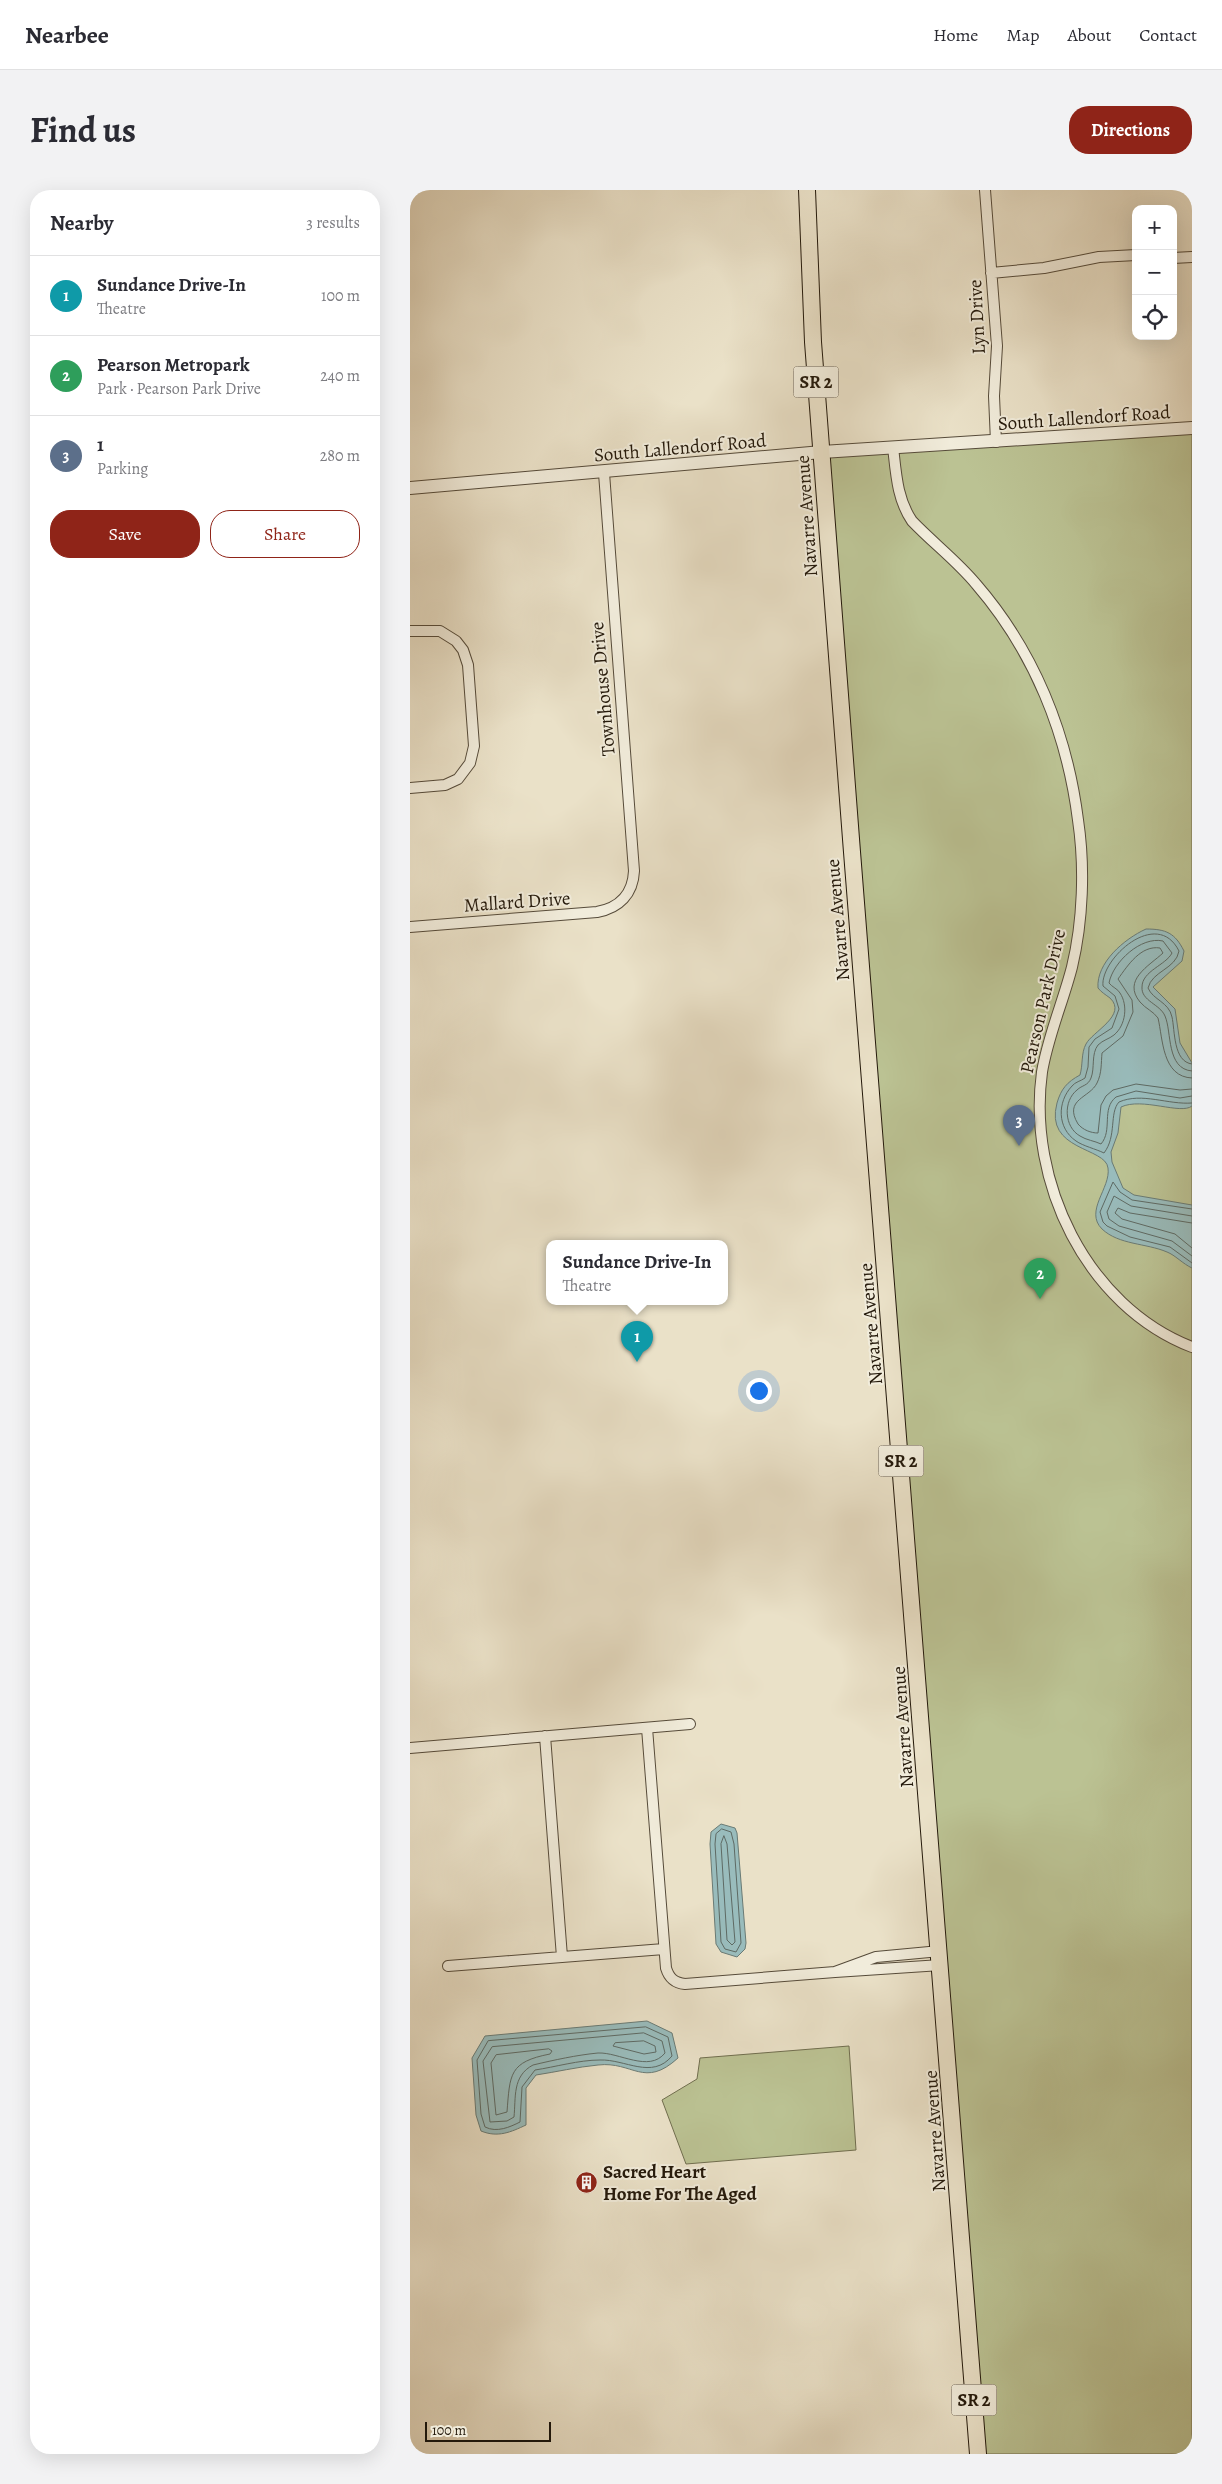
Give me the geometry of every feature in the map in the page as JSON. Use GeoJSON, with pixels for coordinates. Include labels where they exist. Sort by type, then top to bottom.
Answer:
{"type":"FeatureCollection","features":[{"type":"Feature","properties":{"kind":"highway","name":"Navarre Avenue"},"geometry":{"type":"LineString","coordinates":[[807,190],[813,329],[822,452],[978,2454]]}},
{"type":"Feature","properties":{"kind":"street","name":"Lyn Drive"},"geometry":{"type":"LineString","coordinates":[[985,190],[997,346],[994,396],[996,442]]}},
{"type":"Feature","properties":{"kind":"street"},"geometry":{"type":"LineString","coordinates":[[991,273],[1044,268],[1099,257],[1132,255]]}},
{"type":"Feature","properties":{"kind":"street"},"geometry":{"type":"LineString","coordinates":[[1177,258],[1192,257]]}},
{"type":"Feature","properties":{"kind":"street","name":"South Lallendorf Road"},"geometry":{"type":"LineString","coordinates":[[410,488],[604,473],[822,452],[1192,428]]}},
{"type":"Feature","properties":{"kind":"street","name":"Pearson Park Drive"},"geometry":{"type":"LineString","coordinates":[[894,447],[900,500],[904,510],[912,521],[977,585],[1010,630],[1033,668],[1046,696],[1066,756],[1079,822],[1080,900],[1072,966],[1046,1055],[1041,1087],[1040,1134],[1052,1189],[1072,1236],[1084,1257],[1105,1283],[1132,1311],[1154,1326],[1192,1347]]}},
{"type":"Feature","properties":{"kind":"street","name":"Townhouse Drive"},"geometry":{"type":"LineString","coordinates":[[604,473],[634,871],[632,883],[624,899]]}},
{"type":"Feature","properties":{"kind":"street"},"geometry":{"type":"LineString","coordinates":[[410,631],[440,631],[456,641],[462,650],[468,665],[474,746],[470,763],[458,779],[445,785],[410,788]]}},
{"type":"Feature","properties":{"kind":"street","name":"Mallard Drive"},"geometry":{"type":"LineString","coordinates":[[410,927],[597,912],[611,908],[624,899]]}},
{"type":"Feature","properties":{"kind":"street"},"geometry":{"type":"LineString","coordinates":[[410,1748],[690,1724]]}},
{"type":"Feature","properties":{"kind":"street"},"geometry":{"type":"LineString","coordinates":[[647,1728],[664,1949],[667,1973],[673,1981],[682,1984],[835,1972],[940,1958]]}},
{"type":"Feature","properties":{"kind":"street"},"geometry":{"type":"LineString","coordinates":[[545,1736],[562,1957]]}},
{"type":"Feature","properties":{"kind":"street"},"geometry":{"type":"LineString","coordinates":[[448,1966],[664,1949]]}},
{"type":"Feature","properties":{"kind":"green space"},"geometry":{"type":"Polygon","coordinates":[[[1192,428],[1192,2454],[978,2454],[822,452],[1192,428]]]}},
{"type":"Feature","properties":{"kind":"green space"},"geometry":{"type":"Polygon","coordinates":[[[849,2046],[856,2150],[686,2164],[662,2100],[697,2079],[700,2058],[849,2046]]]}},
{"type":"Feature","properties":{"kind":"water"},"geometry":{"type":"Polygon","coordinates":[[[1146,929],[1169,933],[1177,940],[1184,951],[1182,961],[1153,987],[1175,1009],[1180,1043],[1192,1063],[1192,1106],[1179,1109],[1130,1104],[1121,1107],[1118,1133],[1111,1152],[1112,1162],[1123,1188],[1134,1195],[1192,1205],[1192,1268],[1167,1252],[1124,1241],[1102,1229],[1097,1222],[1096,1215],[1108,1176],[1108,1168],[1105,1161],[1067,1139],[1059,1130],[1055,1119],[1060,1094],[1071,1080],[1080,1075],[1083,1051],[1086,1044],[1107,1023],[1115,1011],[1114,1004],[1110,998],[1098,988],[1102,970],[1113,953],[1121,945],[1146,929]]]}},
{"type":"Feature","properties":{"kind":"water"},"geometry":{"type":"Polygon","coordinates":[[[721,1824],[735,1828],[737,1833],[746,1943],[745,1949],[737,1957],[721,1952],[716,1944],[710,1844],[711,1832],[721,1824]]]}},
{"type":"Feature","properties":{"kind":"water"},"geometry":{"type":"Polygon","coordinates":[[[647,2021],[672,2033],[678,2058],[666,2067],[656,2072],[647,2073],[610,2065],[598,2065],[536,2075],[526,2088],[526,2125],[510,2132],[499,2134],[481,2131],[476,2115],[472,2058],[485,2036],[647,2021]]]}},
{"type":"Feature","properties":{"kind":"place","name":"1"},"geometry":{"type":"Point","coordinates":[1019,1146]}},
{"type":"Feature","properties":{"kind":"place","name":"Pearson Metropark"},"geometry":{"type":"Point","coordinates":[1040,1299]}},
{"type":"Feature","properties":{"kind":"place","name":"Sundance Drive-In"},"geometry":{"type":"Point","coordinates":[637,1362]}},
{"type":"Feature","properties":{"kind":"place","name":"Sacred Heart Home For The Aged"},"geometry":{"type":"Point","coordinates":[587,2182]}}]}
